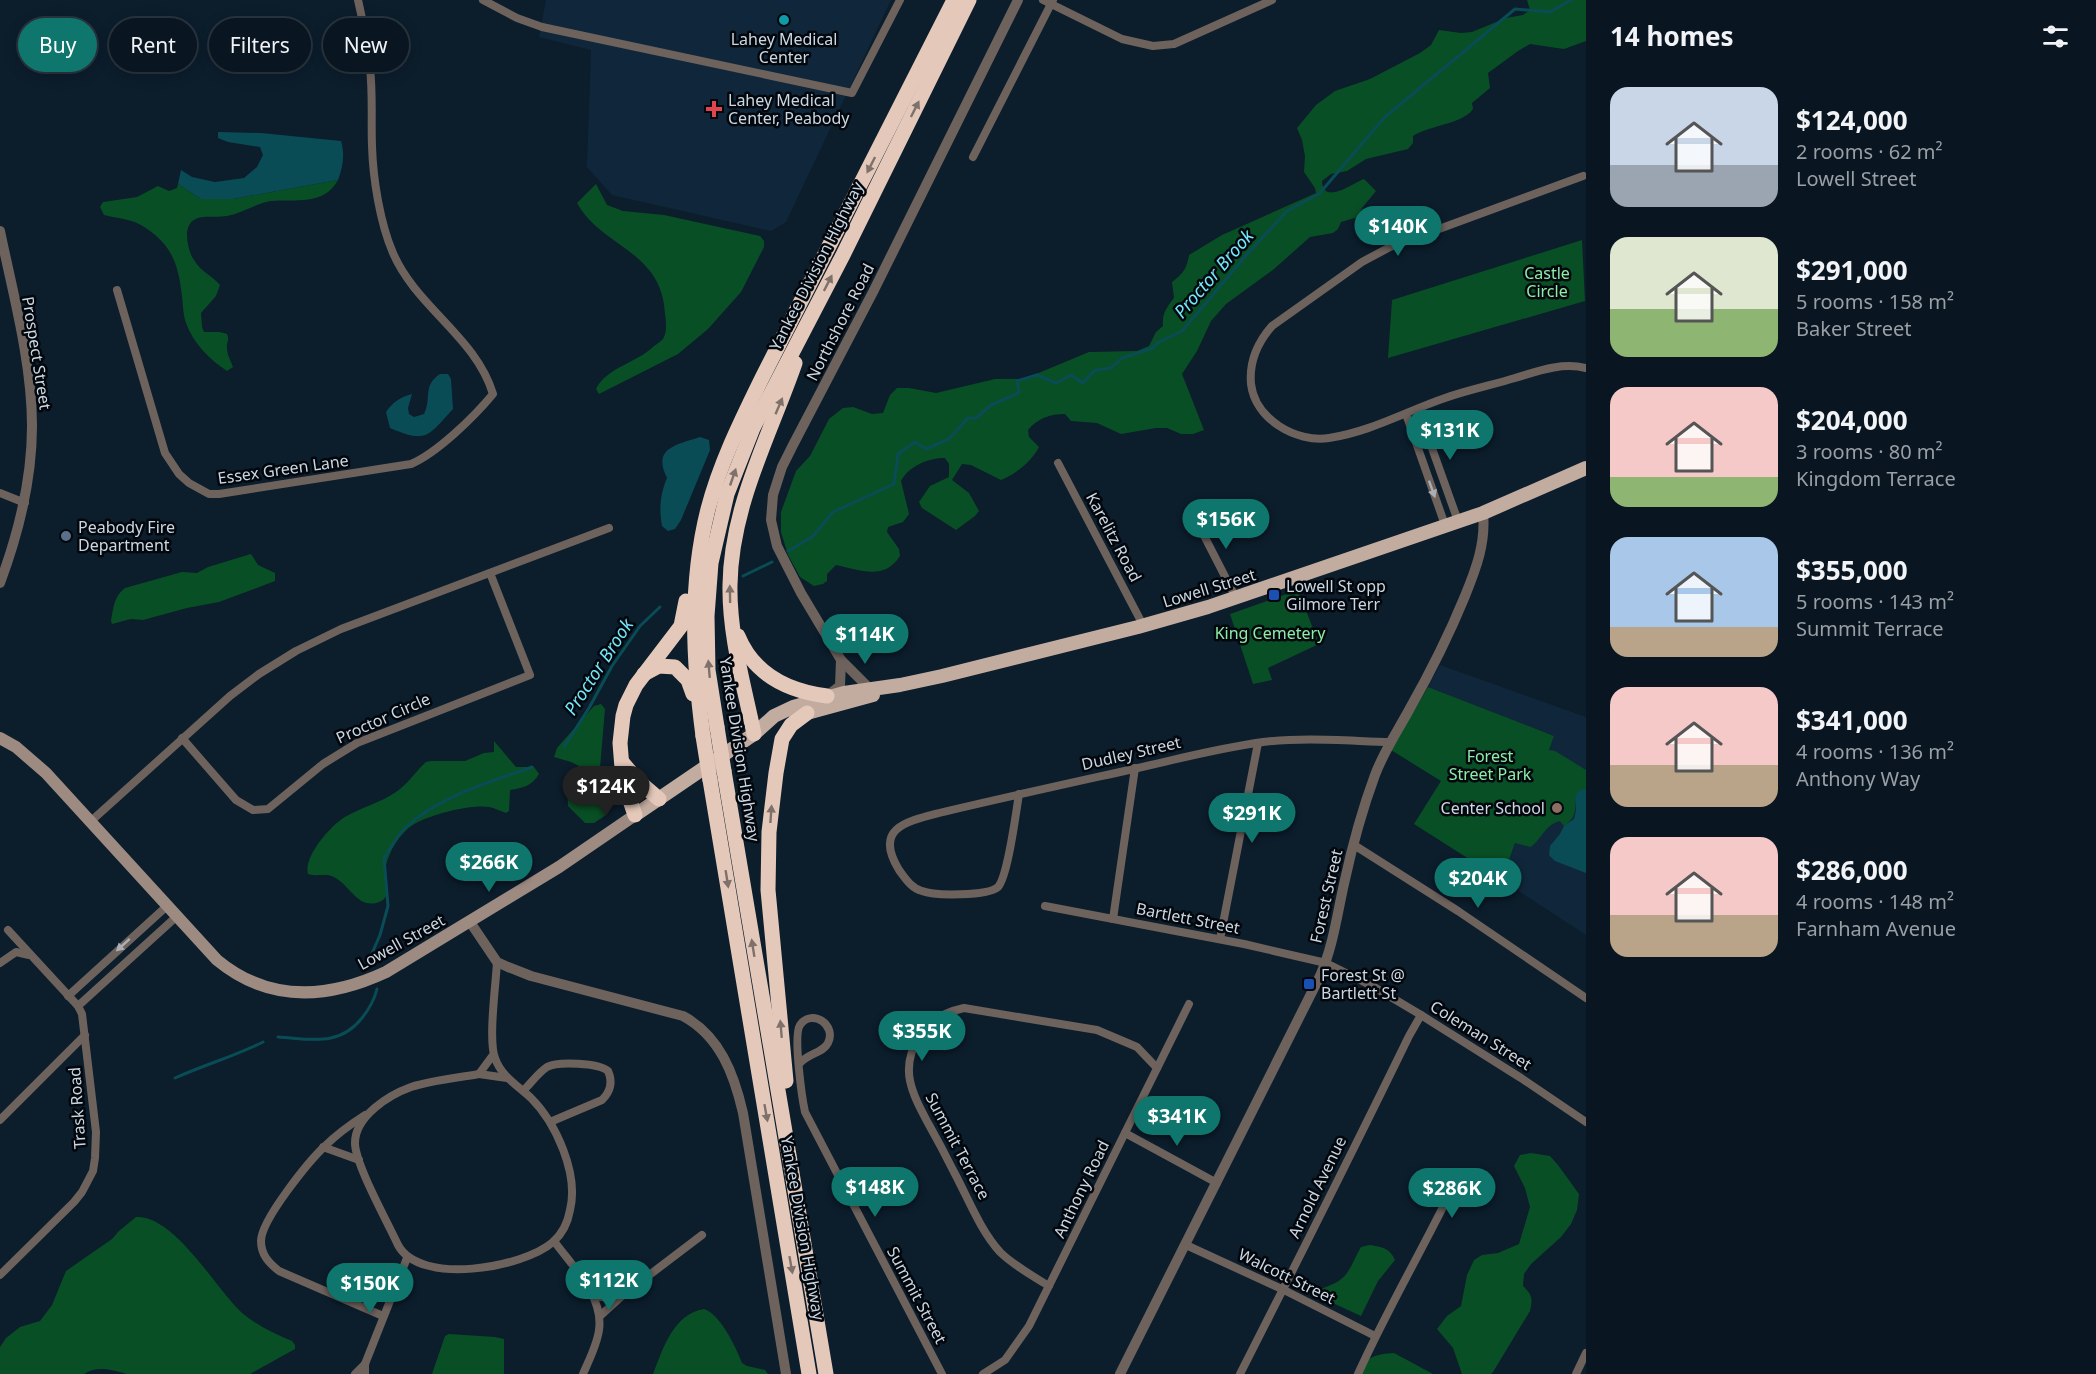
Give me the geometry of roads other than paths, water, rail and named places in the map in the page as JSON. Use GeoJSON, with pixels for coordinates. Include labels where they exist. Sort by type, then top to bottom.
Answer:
{"type":"FeatureCollection","features":[{"type":"Feature","properties":{"kind":"highway","name":"Yankee Division Highway"},"geometry":{"type":"LineString","coordinates":[[810,1374],[703,736],[694,650],[696,579],[708,508],[732,442],[954,0]]}},
{"type":"Feature","properties":{"kind":"highway","name":"Yankee Division Highway"},"geometry":{"type":"LineString","coordinates":[[825,1371],[708,669],[709,580],[718,528],[727,494],[746,444],[969,0]]}},
{"type":"Feature","properties":{"kind":"highway"},"geometry":{"type":"LineString","coordinates":[[754,734],[737,656],[730,606],[731,567],[740,515],[759,456],[812,314]]}},
{"type":"Feature","properties":{"kind":"highway"},"geometry":{"type":"LineString","coordinates":[[635,815],[623,780],[620,743],[623,716],[642,676],[681,626],[685,615],[689,569],[698,519],[709,485],[732,442]]}},
{"type":"Feature","properties":{"kind":"highway"},"geometry":{"type":"LineString","coordinates":[[733,623],[744,649],[770,675],[794,690],[827,696]]}},
{"type":"Feature","properties":{"kind":"highway"},"geometry":{"type":"LineString","coordinates":[[642,676],[659,666],[675,667],[683,673],[693,693],[703,736]]}},
{"type":"Feature","properties":{"kind":"highway"},"geometry":{"type":"LineString","coordinates":[[799,1213],[768,890],[768,856],[772,802],[782,739],[791,725],[807,713]]}},
{"type":"Feature","properties":{"kind":"highway"},"geometry":{"type":"LineString","coordinates":[[622,762],[638,781],[659,799]]}},
{"type":"Feature","properties":{"kind":"main road","name":"Lowell Street"},"geometry":{"type":"LineString","coordinates":[[0,738],[15,747],[46,773],[212,956],[229,970],[260,986],[296,993],[332,990],[364,981],[399,965],[559,867],[754,734],[783,711],[827,696],[900,685],[1143,625],[1236,598],[1483,513],[1586,468]]}},
{"type":"Feature","properties":{"kind":"main road","name":"Lowell Street"},"geometry":{"type":"LineString","coordinates":[[754,734],[807,713],[883,693],[900,685]]}},
{"type":"Feature","properties":{"kind":"main road"},"geometry":{"type":"LineString","coordinates":[[0,731],[15,747]]}},
{"type":"Feature","properties":{"kind":"street","name":"Essex Green Lane"},"geometry":{"type":"LineString","coordinates":[[117,291],[165,453],[183,478],[209,494],[411,464],[428,454],[472,417],[493,394],[480,363],[405,275],[392,253],[383,220],[373,165],[371,69],[358,0]]}},
{"type":"Feature","properties":{"kind":"street"},"geometry":{"type":"LineString","coordinates":[[483,0],[517,18],[542,27],[852,93],[900,0]]}},
{"type":"Feature","properties":{"kind":"street","name":"Northshore Road"},"geometry":{"type":"LineString","coordinates":[[869,688],[841,660],[782,558],[773,532],[772,495],[793,445],[873,292],[1018,0]]}},
{"type":"Feature","properties":{"kind":"street"},"geometry":{"type":"LineString","coordinates":[[973,157],[1049,1],[1122,39],[1153,46],[1174,44],[1272,0]]}},
{"type":"Feature","properties":{"kind":"street"},"geometry":{"type":"LineString","coordinates":[[1582,176],[1433,230],[1383,250],[1362,262],[1272,326],[1264,335],[1254,356],[1251,382],[1257,404],[1275,422],[1295,434],[1315,439],[1338,436],[1406,414],[1444,398],[1547,369],[1568,365],[1586,368]]}},
{"type":"Feature","properties":{"kind":"street","name":"Prospect Street"},"geometry":{"type":"LineString","coordinates":[[0,231],[31,396],[31,451],[25,503],[20,526],[0,583]]}},
{"type":"Feature","properties":{"kind":"street"},"geometry":{"type":"LineString","coordinates":[[1418,409],[1452,523]]}},
{"type":"Feature","properties":{"kind":"street"},"geometry":{"type":"LineString","coordinates":[[1406,414],[1452,523]]}},
{"type":"Feature","properties":{"kind":"street","name":"Karelitz Road"},"geometry":{"type":"LineString","coordinates":[[1058,463],[1143,625]]}},
{"type":"Feature","properties":{"kind":"street"},"geometry":{"type":"LineString","coordinates":[[0,493],[25,503]]}},
{"type":"Feature","properties":{"kind":"street","name":"Forest Street"},"geometry":{"type":"LineString","coordinates":[[1120,1374],[1288,1043],[1326,963],[1354,845],[1376,773],[1463,603],[1483,545],[1485,527],[1483,513]]}},
{"type":"Feature","properties":{"kind":"street"},"geometry":{"type":"LineString","coordinates":[[1193,514],[1236,598]]}},
{"type":"Feature","properties":{"kind":"street"},"geometry":{"type":"LineString","coordinates":[[90,822],[244,685],[296,651],[341,629],[609,528]]}},
{"type":"Feature","properties":{"kind":"street","name":"Proctor Circle"},"geometry":{"type":"LineString","coordinates":[[182,738],[236,800],[244,806],[261,810],[276,804],[323,764],[357,743],[530,675],[490,573]]}},
{"type":"Feature","properties":{"kind":"street"},"geometry":{"type":"LineString","coordinates":[[827,696],[840,686],[841,660]]}},
{"type":"Feature","properties":{"kind":"street","name":"Dudley Street"},"geometry":{"type":"LineString","coordinates":[[1019,794],[1005,873],[998,887],[968,893],[923,892],[909,883],[893,859],[888,848],[889,839],[893,832],[901,826],[914,820],[1019,794],[1191,755],[1258,744],[1296,741],[1390,742]]}},
{"type":"Feature","properties":{"kind":"street"},"geometry":{"type":"LineString","coordinates":[[1220,939],[1258,744]]}},
{"type":"Feature","properties":{"kind":"street"},"geometry":{"type":"LineString","coordinates":[[1113,919],[1135,768]]}},
{"type":"Feature","properties":{"kind":"street"},"geometry":{"type":"LineString","coordinates":[[1354,845],[1458,911],[1586,998]]}},
{"type":"Feature","properties":{"kind":"street"},"geometry":{"type":"LineString","coordinates":[[68,996],[167,906]]}},
{"type":"Feature","properties":{"kind":"street","name":"Bartlett Street"},"geometry":{"type":"LineString","coordinates":[[1044,906],[1220,939],[1326,963]]}},
{"type":"Feature","properties":{"kind":"street"},"geometry":{"type":"LineString","coordinates":[[8,930],[78,1006],[176,917]]}},
{"type":"Feature","properties":{"kind":"street"},"geometry":{"type":"LineString","coordinates":[[470,922],[497,962],[531,976],[682,1016],[701,1028],[711,1038],[728,1064],[743,1113],[786,1374]]}},
{"type":"Feature","properties":{"kind":"street"},"geometry":{"type":"LineString","coordinates":[[0,963],[16,952],[29,955]]}},
{"type":"Feature","properties":{"kind":"street"},"geometry":{"type":"LineString","coordinates":[[373,1110],[363,1120],[357,1134],[355,1142],[359,1160],[398,1245],[407,1258],[420,1264],[441,1267],[483,1266],[520,1259],[554,1242],[568,1219],[572,1187],[562,1149],[550,1122],[524,1091],[507,1078],[499,1068],[494,1055],[497,962]]}},
{"type":"Feature","properties":{"kind":"street","name":"Coleman Street"},"geometry":{"type":"LineString","coordinates":[[1326,963],[1374,987],[1421,1015],[1586,1122]]}},
{"type":"Feature","properties":{"kind":"street","name":"Anthony Road"},"geometry":{"type":"LineString","coordinates":[[983,1374],[1005,1360],[1029,1326],[1189,1004]]}},
{"type":"Feature","properties":{"kind":"street","name":"Trask Road"},"geometry":{"type":"LineString","coordinates":[[0,1275],[74,1202],[93,1171],[96,1132],[82,1014],[78,1006]]}},
{"type":"Feature","properties":{"kind":"street","name":"Summit Terrace"},"geometry":{"type":"LineString","coordinates":[[1049,1286],[1006,1258],[998,1250],[981,1223],[914,1096],[909,1073],[911,1051],[923,1030],[931,1023],[950,1011],[964,1008],[1097,1030],[1137,1047],[1157,1068]]}},
{"type":"Feature","properties":{"kind":"street","name":"Arnold Avenue"},"geometry":{"type":"LineString","coordinates":[[1240,1374],[1421,1015]]}},
{"type":"Feature","properties":{"kind":"street","name":"Summit Street"},"geometry":{"type":"LineString","coordinates":[[799,1064],[806,1056],[821,1050],[829,1042],[830,1031],[819,1019],[803,1021],[797,1030],[799,1064],[802,1095],[807,1119],[942,1374]]}},
{"type":"Feature","properties":{"kind":"street"},"geometry":{"type":"LineString","coordinates":[[0,1120],[85,1035]]}},
{"type":"Feature","properties":{"kind":"street"},"geometry":{"type":"LineString","coordinates":[[479,1074],[494,1055]]}},
{"type":"Feature","properties":{"kind":"street"},"geometry":{"type":"LineString","coordinates":[[524,1091],[544,1069],[557,1064],[597,1066],[604,1067],[608,1071],[611,1083],[607,1095],[602,1100],[550,1122]]}},
{"type":"Feature","properties":{"kind":"street"},"geometry":{"type":"LineString","coordinates":[[383,1316],[279,1271],[266,1259],[262,1249],[261,1241],[266,1223],[323,1147],[353,1123],[408,1088],[479,1074],[507,1078]]}},
{"type":"Feature","properties":{"kind":"street"},"geometry":{"type":"LineString","coordinates":[[1125,1133],[1217,1183]]}},
{"type":"Feature","properties":{"kind":"street"},"geometry":{"type":"LineString","coordinates":[[323,1147],[359,1160]]}},
{"type":"Feature","properties":{"kind":"street"},"geometry":{"type":"LineString","coordinates":[[1358,1374],[1375,1336],[1450,1193]]}},
{"type":"Feature","properties":{"kind":"street"},"geometry":{"type":"LineString","coordinates":[[600,1316],[623,1295],[702,1234]]}},
{"type":"Feature","properties":{"kind":"street"},"geometry":{"type":"LineString","coordinates":[[554,1242],[593,1296],[600,1316],[597,1340],[583,1374]]}},
{"type":"Feature","properties":{"kind":"street","name":"Walcott Street"},"geometry":{"type":"LineString","coordinates":[[1186,1245],[1284,1290],[1375,1336]]}},
{"type":"Feature","properties":{"kind":"street"},"geometry":{"type":"LineString","coordinates":[[355,1374],[364,1364],[407,1258]]}},
{"type":"Feature","properties":{"kind":"street"},"geometry":{"type":"LineString","coordinates":[[593,1296],[610,1298],[623,1295]]}},
{"type":"Feature","properties":{"kind":"street"},"geometry":{"type":"LineString","coordinates":[[1576,1374],[1586,1353]]}},
{"type":"Feature","properties":{"kind":"street"},"geometry":{"type":"LineString","coordinates":[[364,1364],[366,1374]]}},
{"type":"Feature","properties":{"kind":"waterway","name":"Proctor Brook"},"geometry":{"type":"LineString","coordinates":[[788,551],[812,537],[833,512],[894,484],[898,454],[915,442],[926,449],[949,439],[968,418],[976,418],[991,405],[1019,393],[1017,381],[1037,375],[1056,383],[1071,375],[1083,383],[1095,370],[1111,368],[1122,358],[1153,348],[1157,343],[1182,331],[1287,211],[1319,194],[1385,117],[1515,9],[1550,12],[1571,0]]}},
{"type":"Feature","properties":{"kind":"waterway","name":"Proctor Brook"},"geometry":{"type":"LineString","coordinates":[[743,576],[772,562]]}},
{"type":"Feature","properties":{"kind":"waterway","name":"Proctor Brook"},"geometry":{"type":"LineString","coordinates":[[564,747],[612,666],[640,626],[660,607]]}},
{"type":"Feature","properties":{"kind":"waterway","name":"Proctor Brook"},"geometry":{"type":"LineString","coordinates":[[370,958],[380,935],[388,906],[384,858],[403,830],[419,816],[450,798],[532,767]]}},
{"type":"Feature","properties":{"kind":"waterway","name":"Proctor Brook"},"geometry":{"type":"LineString","coordinates":[[278,1037],[313,1040],[344,1033],[365,1014],[377,989]]}},
{"type":"Feature","properties":{"kind":"waterway","name":"Proctor Brook"},"geometry":{"type":"LineString","coordinates":[[175,1078],[263,1042]]}},
{"type":"Feature","properties":{"kind":"place","name":"Lahey Medical Center"},"geometry":{"type":"Point","coordinates":[784,20]}},
{"type":"Feature","properties":{"kind":"place","name":"Lahey Medical Center, Peabody"},"geometry":{"type":"Point","coordinates":[714,109]}},
{"type":"Feature","properties":{"kind":"place","name":"Peabody Fire Department"},"geometry":{"type":"Point","coordinates":[66,536]}},
{"type":"Feature","properties":{"kind":"place","name":"Lowell St opp Gilmore Terr"},"geometry":{"type":"Point","coordinates":[1274,595]}},
{"type":"Feature","properties":{"kind":"place","name":"Center School"},"geometry":{"type":"Point","coordinates":[1557,808]}},
{"type":"Feature","properties":{"kind":"place","name":"Forest St @ Bartlett St"},"geometry":{"type":"Point","coordinates":[1309,984]}},
{"type":"Feature","properties":{"kind":"park label","name":"Castle Circle"},"geometry":{"type":"Point","coordinates":[1547,282]}},
{"type":"Feature","properties":{"kind":"park label","name":"King Cemetery"},"geometry":{"type":"Point","coordinates":[1270,633]}},
{"type":"Feature","properties":{"kind":"park label","name":"Forest Street Park"},"geometry":{"type":"Point","coordinates":[1490,765]}}]}
